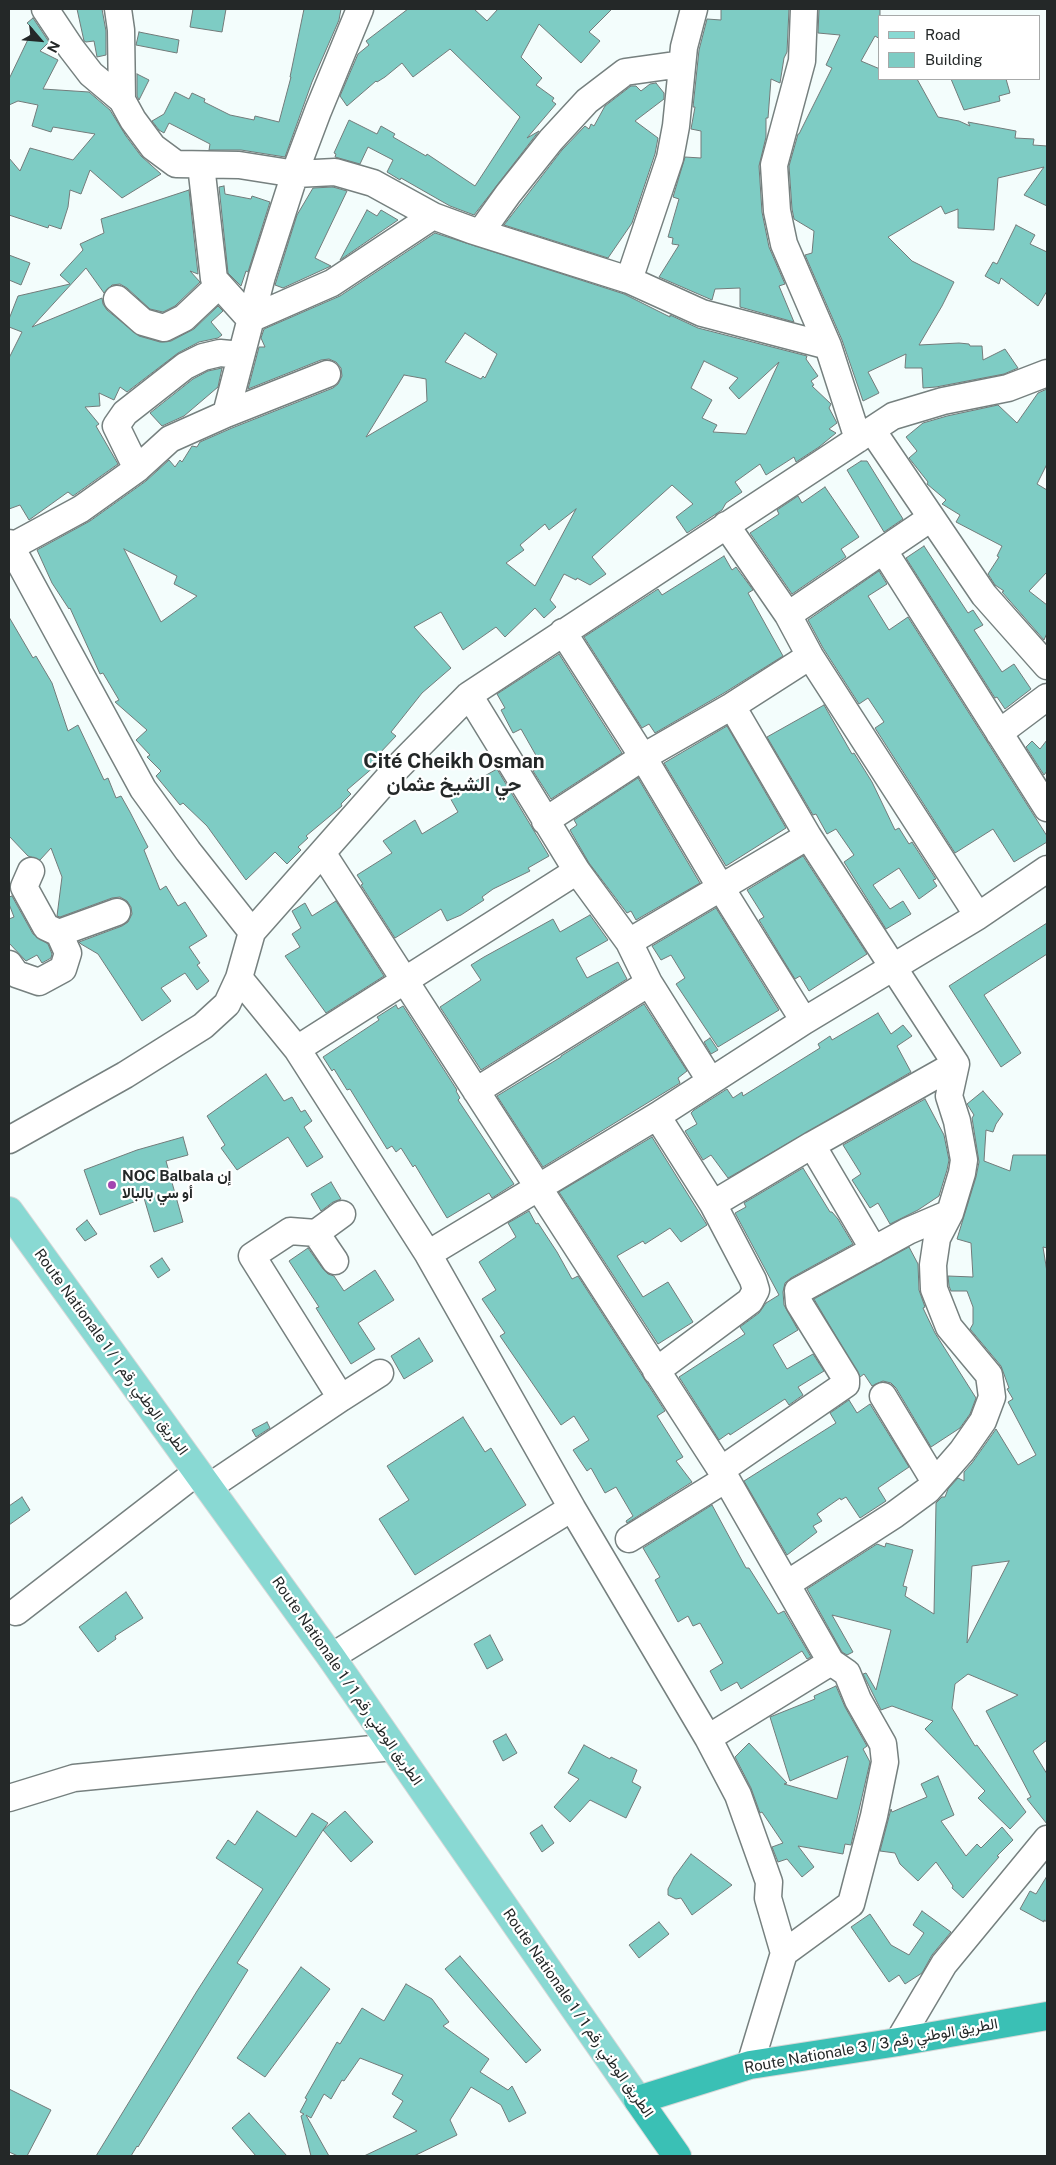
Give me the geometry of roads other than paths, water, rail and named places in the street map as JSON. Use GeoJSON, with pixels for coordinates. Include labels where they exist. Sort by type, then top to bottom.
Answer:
{"type":"FeatureCollection","features":[{"type":"Feature","properties":{"kind":"highway","name":"Route Nationale 3 / الطريق الوطني رقم 3"},"geometry":{"type":"LineString","coordinates":[[638,2100],[750,2064],[898,2042],[1047,2016]]}},
{"type":"Feature","properties":{"kind":"highway","name":"Route Nationale 1 / الطريق الوطني رقم 1"},"geometry":{"type":"LineString","coordinates":[[638,2100],[677,2156]]}},
{"type":"Feature","properties":{"kind":"main road","name":"Route Nationale 1 / الطريق الوطني رقم 1"},"geometry":{"type":"LineString","coordinates":[[9,1211],[331,1657],[638,2100]]}},
{"type":"Feature","properties":{"kind":"street"},"geometry":{"type":"LineString","coordinates":[[45,9],[71,48],[92,74],[122,100],[133,120],[154,146],[176,164],[239,165],[296,174],[335,172],[373,183],[433,216],[480,233],[629,280],[702,313],[828,346]]}},
{"type":"Feature","properties":{"kind":"street"},"geometry":{"type":"LineString","coordinates":[[118,9],[121,30],[122,100]]}},
{"type":"Feature","properties":{"kind":"street"},"geometry":{"type":"LineString","coordinates":[[226,414],[262,276],[318,111],[360,9]]}},
{"type":"Feature","properties":{"kind":"street"},"geometry":{"type":"LineString","coordinates":[[629,280],[670,158],[676,126],[684,47],[694,9]]}},
{"type":"Feature","properties":{"kind":"street"},"geometry":{"type":"LineString","coordinates":[[804,9],[802,61],[774,165],[777,211],[784,244],[866,434],[931,518],[984,595],[1047,666]]}},
{"type":"Feature","properties":{"kind":"street"},"geometry":{"type":"LineString","coordinates":[[480,233],[539,155],[587,101],[625,72],[682,64]]}},
{"type":"Feature","properties":{"kind":"street"},"geometry":{"type":"LineString","coordinates":[[201,165],[214,279],[250,319]]}},
{"type":"Feature","properties":{"kind":"street"},"geometry":{"type":"LineString","coordinates":[[250,319],[332,283],[433,216]]}},
{"type":"Feature","properties":{"kind":"street"},"geometry":{"type":"LineString","coordinates":[[117,298],[143,322],[164,328],[184,318],[219,285]]}},
{"type":"Feature","properties":{"kind":"street"},"geometry":{"type":"LineString","coordinates":[[137,469],[116,426],[124,413],[185,366],[203,357],[220,352],[241,355]]}},
{"type":"Feature","properties":{"kind":"street"},"geometry":{"type":"LineString","coordinates":[[252,932],[188,851],[143,789],[9,546],[81,509],[137,469],[170,439],[226,414],[327,374]]}},
{"type":"Feature","properties":{"kind":"street"},"geometry":{"type":"LineString","coordinates":[[9,1140],[125,1075],[203,1026],[227,1004],[239,978],[252,932],[323,854],[397,768],[469,695],[893,416],[944,401],[1008,388],[1047,374]]}},
{"type":"Feature","properties":{"kind":"street"},"geometry":{"type":"LineString","coordinates":[[788,615],[931,518]]}},
{"type":"Feature","properties":{"kind":"street"},"geometry":{"type":"LineString","coordinates":[[726,525],[788,615],[810,656],[978,916]]}},
{"type":"Feature","properties":{"kind":"street"},"geometry":{"type":"LineString","coordinates":[[884,551],[1047,808]]}},
{"type":"Feature","properties":{"kind":"street"},"geometry":{"type":"LineString","coordinates":[[563,632],[804,1021]]}},
{"type":"Feature","properties":{"kind":"street"},"geometry":{"type":"LineString","coordinates":[[545,821],[642,757],[732,706],[810,656]]}},
{"type":"Feature","properties":{"kind":"street"},"geometry":{"type":"LineString","coordinates":[[469,695],[577,871],[629,942],[650,983],[710,1080]]}},
{"type":"Feature","properties":{"kind":"street"},"geometry":{"type":"LineString","coordinates":[[999,733],[1047,697]]}},
{"type":"Feature","properties":{"kind":"street"},"geometry":{"type":"LineString","coordinates":[[732,706],[808,836],[956,1064],[949,1096],[957,1121],[964,1160],[950,1213],[937,1238],[933,1265],[934,1289],[949,1327],[988,1375],[992,1397],[983,1421],[962,1450],[928,1490],[894,1515],[787,1584]]}},
{"type":"Feature","properties":{"kind":"street"},"geometry":{"type":"LineString","coordinates":[[629,942],[808,836]]}},
{"type":"Feature","properties":{"kind":"street"},"geometry":{"type":"LineString","coordinates":[[323,854],[724,1474],[831,1662],[848,1673],[858,1700],[883,1744],[885,1762],[874,1816],[851,1904],[784,1953]]}},
{"type":"Feature","properties":{"kind":"street"},"geometry":{"type":"LineString","coordinates":[[428,1254],[657,1116],[804,1021],[978,916],[1047,869]]}},
{"type":"Feature","properties":{"kind":"street"},"geometry":{"type":"LineString","coordinates":[[9,964],[16,974],[39,982],[63,969],[68,953],[59,934],[46,927],[24,887],[31,871]]}},
{"type":"Feature","properties":{"kind":"street"},"geometry":{"type":"LineString","coordinates":[[297,1049],[577,871]]}},
{"type":"Feature","properties":{"kind":"street"},"geometry":{"type":"LineString","coordinates":[[59,934],[118,912]]}},
{"type":"Feature","properties":{"kind":"street"},"geometry":{"type":"LineString","coordinates":[[239,978],[297,1049],[428,1254],[572,1508],[708,1738],[738,1795],[765,1868],[769,1882],[768,1898],[784,1953],[750,2064]]}},
{"type":"Feature","properties":{"kind":"street"},"geometry":{"type":"LineString","coordinates":[[476,1090],[650,983]]}},
{"type":"Feature","properties":{"kind":"street"},"geometry":{"type":"LineString","coordinates":[[713,1204],[812,1145],[956,1064]]}},
{"type":"Feature","properties":{"kind":"street"},"geometry":{"type":"LineString","coordinates":[[656,1371],[750,1301],[756,1290],[753,1280],[713,1204],[657,1116]]}},
{"type":"Feature","properties":{"kind":"street"},"geometry":{"type":"LineString","coordinates":[[812,1145],[874,1250]]}},
{"type":"Feature","properties":{"kind":"street"},"geometry":{"type":"LineString","coordinates":[[629,1539],[724,1474],[846,1384],[846,1379],[799,1303],[798,1291],[908,1231],[950,1213]]}},
{"type":"Feature","properties":{"kind":"street"},"geometry":{"type":"LineString","coordinates":[[341,1398],[252,1256],[290,1231],[316,1233],[342,1214]]}},
{"type":"Feature","properties":{"kind":"street"},"geometry":{"type":"LineString","coordinates":[[316,1233],[335,1261]]}},
{"type":"Feature","properties":{"kind":"street"},"geometry":{"type":"LineString","coordinates":[[16,1612],[203,1480],[380,1373]]}},
{"type":"Feature","properties":{"kind":"street"},"geometry":{"type":"LineString","coordinates":[[883,1396],[935,1482]]}},
{"type":"Feature","properties":{"kind":"street"},"geometry":{"type":"LineString","coordinates":[[331,1657],[572,1508]]}},
{"type":"Feature","properties":{"kind":"street"},"geometry":{"type":"LineString","coordinates":[[708,1738],[831,1662]]}},
{"type":"Feature","properties":{"kind":"street"},"geometry":{"type":"LineString","coordinates":[[9,1798],[74,1778],[393,1747]]}},
{"type":"Feature","properties":{"kind":"street"},"geometry":{"type":"LineString","coordinates":[[898,2042],[944,1964],[1047,1839]]}},
{"type":"Feature","properties":{"kind":"place","name":"NOC Balbala إن أو سي بالبالا"},"geometry":{"type":"Point","coordinates":[112,1185]}},
{"type":"Feature","properties":{"kind":"district","name":"Cité Cheikh Osman حي الشيخ عثمان"},"geometry":{"type":"Point","coordinates":[454,774]}}]}
